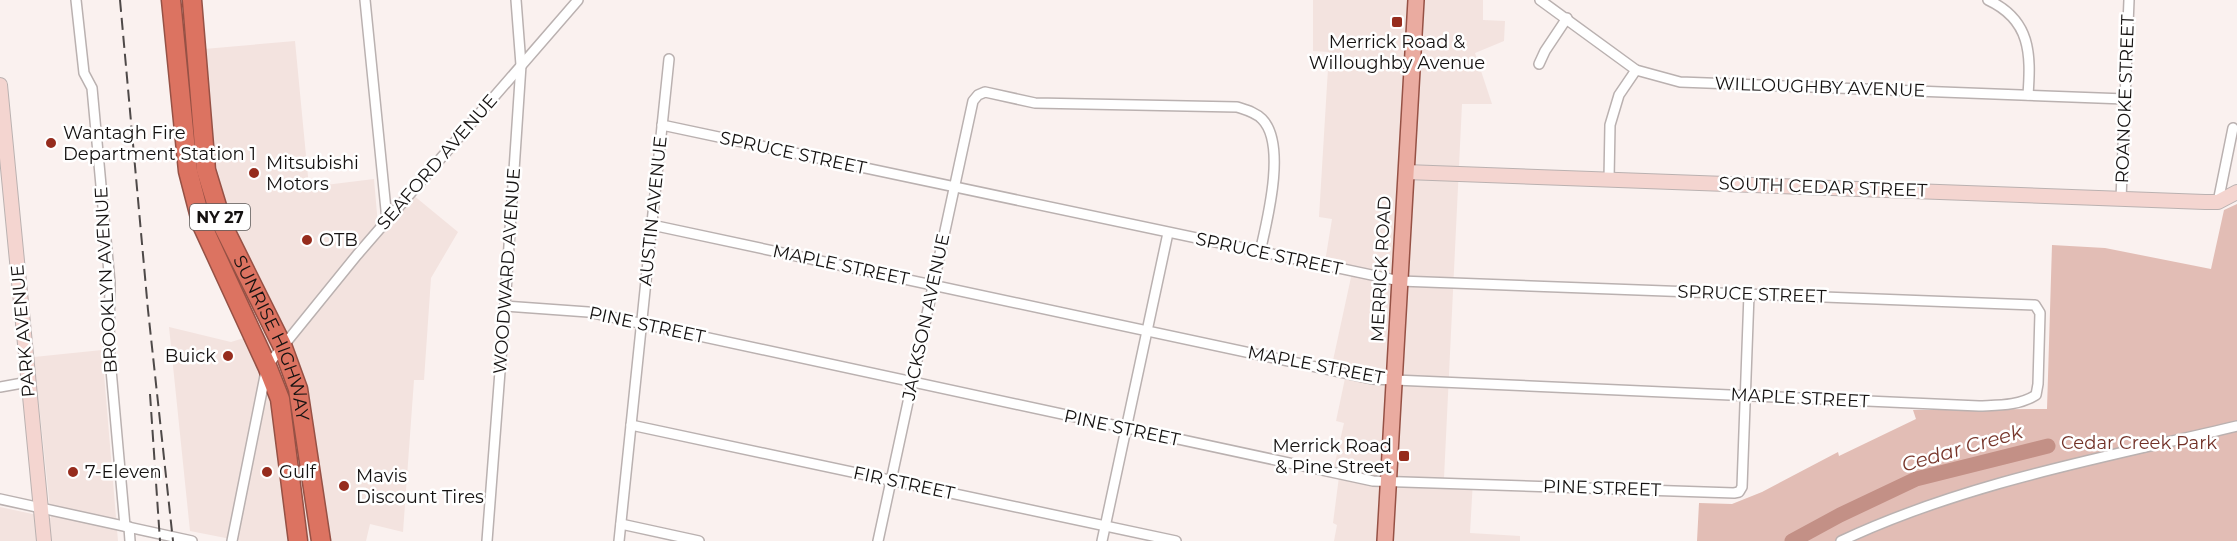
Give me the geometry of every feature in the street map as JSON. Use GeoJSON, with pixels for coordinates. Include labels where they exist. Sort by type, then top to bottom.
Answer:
{"type":"FeatureCollection","features":[{"type":"Feature","properties":{"kind":"highway","name":"SUNRISE HIGHWAY"},"geometry":{"type":"LineString","coordinates":[[171,0],[188,171],[202,225],[275,355],[298,389],[321,541]]}},
{"type":"Feature","properties":{"kind":"highway","name":"SUNRISE HIGHWAY"},"geometry":{"type":"LineString","coordinates":[[192,0],[206,170],[223,226],[275,355],[298,541]]}},
{"type":"Feature","properties":{"kind":"main road","name":"MERRICK ROAD"},"geometry":{"type":"LineString","coordinates":[[1385,541],[1416,0]]}},
{"type":"Feature","properties":{"kind":"street","name":"BROOKLYN AVENUE"},"geometry":{"type":"LineString","coordinates":[[76,0],[84,72],[92,88],[110,283],[109,347],[121,481],[130,541]]}},
{"type":"Feature","properties":{"kind":"street"},"geometry":{"type":"LineString","coordinates":[[365,0],[387,220]]}},
{"type":"Feature","properties":{"kind":"street","name":"WOODWARD AVENUE"},"geometry":{"type":"LineString","coordinates":[[487,541],[521,65],[516,0]]}},
{"type":"Feature","properties":{"kind":"street","name":"SEAFORD AVENUE"},"geometry":{"type":"LineString","coordinates":[[275,355],[387,220],[578,0]]}},
{"type":"Feature","properties":{"kind":"street","name":"WILLOUGHBY AVENUE"},"geometry":{"type":"LineString","coordinates":[[1540,0],[1568,18],[1636,70],[1680,82],[2125,99]]}},
{"type":"Feature","properties":{"kind":"street"},"geometry":{"type":"LineString","coordinates":[[1988,0],[1999,5],[2016,20],[2026,39],[2030,59],[2028,95]]}},
{"type":"Feature","properties":{"kind":"street","name":"ROANOKE STREET"},"geometry":{"type":"LineString","coordinates":[[2121,199],[2129,0]]}},
{"type":"Feature","properties":{"kind":"street"},"geometry":{"type":"LineString","coordinates":[[1539,64],[1545,51],[1568,18]]}},
{"type":"Feature","properties":{"kind":"street","name":"AUSTIN AVENUE"},"geometry":{"type":"LineString","coordinates":[[620,541],[669,59]]}},
{"type":"Feature","properties":{"kind":"street"},"geometry":{"type":"LineString","coordinates":[[1609,179],[1610,125],[1619,95],[1636,70]]}},
{"type":"Feature","properties":{"kind":"street","name":"PARK AVENUE"},"geometry":{"type":"LineString","coordinates":[[0,85],[44,541]]}},
{"type":"Feature","properties":{"kind":"street","name":"JACKSON AVENUE"},"geometry":{"type":"LineString","coordinates":[[878,541],[953,187],[973,101],[978,94],[985,92],[1035,103],[1237,107],[1252,112],[1263,120],[1274,144],[1271,202],[1260,252]]}},
{"type":"Feature","properties":{"kind":"street","name":"SPRUCE STREET"},"geometry":{"type":"LineString","coordinates":[[662,125],[1400,281],[2036,305],[2040,313],[2038,384],[2036,395],[2028,400]]}},
{"type":"Feature","properties":{"kind":"street"},"geometry":{"type":"LineString","coordinates":[[2218,202],[2233,128]]}},
{"type":"Feature","properties":{"kind":"street","name":"SOUTH CEDAR STREET"},"geometry":{"type":"LineString","coordinates":[[1406,172],[2218,202],[2237,192]]}},
{"type":"Feature","properties":{"kind":"street","name":"MAPLE STREET"},"geometry":{"type":"LineString","coordinates":[[652,225],[1372,379],[1979,406],[2012,404],[2028,400]]}},
{"type":"Feature","properties":{"kind":"street"},"geometry":{"type":"LineString","coordinates":[[1102,541],[1168,233]]}},
{"type":"Feature","properties":{"kind":"street"},"geometry":{"type":"LineString","coordinates":[[1746,395],[1749,294]]}},
{"type":"Feature","properties":{"kind":"street","name":"PINE STREET"},"geometry":{"type":"LineString","coordinates":[[505,306],[588,312],[1126,429],[1368,480],[1388,482],[1739,492],[1742,487],[1746,395]]}},
{"type":"Feature","properties":{"kind":"street"},"geometry":{"type":"LineString","coordinates":[[232,541],[275,355]]}},
{"type":"Feature","properties":{"kind":"street"},"geometry":{"type":"LineString","coordinates":[[0,387],[28,382]]}},
{"type":"Feature","properties":{"kind":"street","name":"FIR STREET"},"geometry":{"type":"LineString","coordinates":[[632,425],[1176,541]]}},
{"type":"Feature","properties":{"kind":"street"},"geometry":{"type":"LineString","coordinates":[[1841,541],[1900,515],[1976,489],[2237,426]]}},
{"type":"Feature","properties":{"kind":"street"},"geometry":{"type":"LineString","coordinates":[[0,499],[192,541]]}},
{"type":"Feature","properties":{"kind":"street"},"geometry":{"type":"LineString","coordinates":[[621,524],[699,541]]}},
{"type":"Feature","properties":{"kind":"shaded area"},"geometry":{"type":"Polygon","coordinates":[[[1313,0],[1483,0],[1483,20],[1505,21],[1504,41],[1475,53],[1492,104],[1462,104],[1444,478],[1473,480],[1470,533],[1520,536],[1520,541],[1334,541],[1337,525],[1333,523],[1340,469],[1334,467],[1344,423],[1336,421],[1347,369],[1332,365],[1353,268],[1325,262],[1332,219],[1319,217],[1329,52],[1313,51],[1313,0]]]}},
{"type":"Feature","properties":{"kind":"shaded area"},"geometry":{"type":"Polygon","coordinates":[[[295,41],[309,187],[374,179],[378,225],[407,190],[458,232],[431,278],[424,380],[414,380],[403,532],[370,524],[366,541],[241,541],[190,531],[169,327],[231,342],[280,327],[227,207],[214,156],[204,49],[295,41]]]}},
{"type":"Feature","properties":{"kind":"shaded area"},"geometry":{"type":"Polygon","coordinates":[[[102,350],[118,541],[0,541],[0,507],[51,518],[34,357],[102,350]]]}},
{"type":"Feature","properties":{"kind":"green space","name":"Cedar Creek Park"},"geometry":{"type":"Polygon","coordinates":[[[2237,204],[2237,541],[1697,541],[1699,503],[1732,504],[1762,492],[1838,452],[1839,456],[1916,419],[1913,410],[2047,409],[2052,245],[2105,248],[2211,269],[2224,210],[2237,204]]]}},
{"type":"Feature","properties":{"kind":"waterway","name":"Cedar Creek"},"geometry":{"type":"LineString","coordinates":[[1792,541],[1916,479],[2048,446]]}},
{"type":"Feature","properties":{"kind":"railway"},"geometry":{"type":"LineString","coordinates":[[120,0],[148,310],[173,541]]}},
{"type":"Feature","properties":{"kind":"railway"},"geometry":{"type":"LineString","coordinates":[[150,394],[160,541]]}},
{"type":"Feature","properties":{"kind":"place","name":"Merrick Road & Willoughby Avenue"},"geometry":{"type":"Point","coordinates":[1397,22]}},
{"type":"Feature","properties":{"kind":"place","name":"Wantagh Fire Department Station 1"},"geometry":{"type":"Point","coordinates":[51,143]}},
{"type":"Feature","properties":{"kind":"place","name":"Mitsubishi Motors"},"geometry":{"type":"Point","coordinates":[254,173]}},
{"type":"Feature","properties":{"kind":"place","name":"OTB"},"geometry":{"type":"Point","coordinates":[307,240]}},
{"type":"Feature","properties":{"kind":"place","name":"Buick"},"geometry":{"type":"Point","coordinates":[228,356]}},
{"type":"Feature","properties":{"kind":"place","name":"Merrick Road & Pine Street"},"geometry":{"type":"Point","coordinates":[1404,456]}},
{"type":"Feature","properties":{"kind":"place","name":"7-Eleven"},"geometry":{"type":"Point","coordinates":[73,472]}},
{"type":"Feature","properties":{"kind":"place","name":"Gulf"},"geometry":{"type":"Point","coordinates":[267,472]}},
{"type":"Feature","properties":{"kind":"place","name":"Mavis Discount Tires"},"geometry":{"type":"Point","coordinates":[344,486]}}]}
